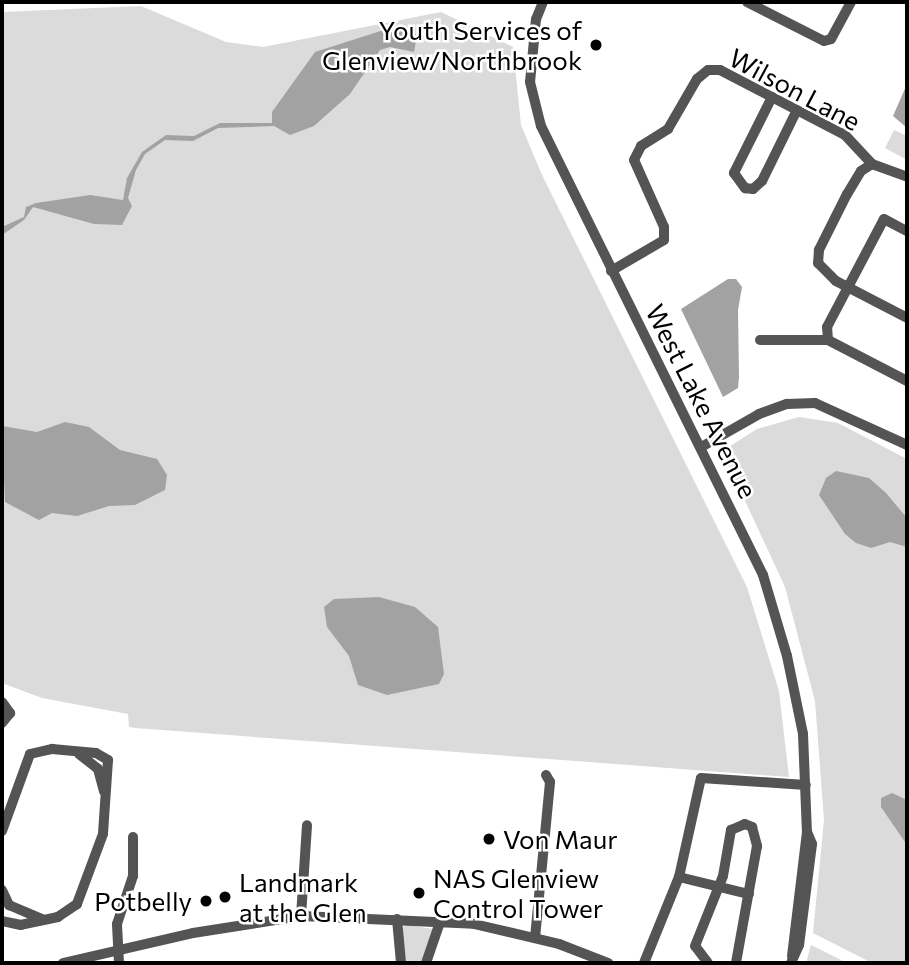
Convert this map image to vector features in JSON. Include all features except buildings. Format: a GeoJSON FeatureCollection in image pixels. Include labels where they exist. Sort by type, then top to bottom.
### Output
{"type":"FeatureCollection","features":[{"type":"Feature","properties":{"kind":"street","name":"West Lake Avenue"},"geometry":{"type":"LineString","coordinates":[[543,2],[534,30],[530,82],[541,126],[611,271],[703,446],[764,575],[800,719],[807,832],[811,844],[807,900],[792,961]]}},
{"type":"Feature","properties":{"kind":"street"},"geometry":{"type":"LineString","coordinates":[[747,2],[824,41],[831,39],[851,2]]}},
{"type":"Feature","properties":{"kind":"street","name":"Wilson Lane"},"geometry":{"type":"LineString","coordinates":[[611,271],[664,240],[664,227],[634,160],[641,146],[668,129],[697,79],[708,70],[720,70],[845,135],[872,164]]}},
{"type":"Feature","properties":{"kind":"street"},"geometry":{"type":"LineString","coordinates":[[772,97],[734,173],[745,188],[753,188],[762,181],[797,110]]}},
{"type":"Feature","properties":{"kind":"street"},"geometry":{"type":"LineString","coordinates":[[907,177],[872,164],[857,177],[818,254],[823,272],[907,318]]}},
{"type":"Feature","properties":{"kind":"street"},"geometry":{"type":"LineString","coordinates":[[828,340],[827,327],[884,219],[907,231]]}},
{"type":"Feature","properties":{"kind":"street"},"geometry":{"type":"LineString","coordinates":[[760,340],[828,340],[907,380]]}},
{"type":"Feature","properties":{"kind":"street"},"geometry":{"type":"LineString","coordinates":[[703,446],[759,414],[787,404],[815,402],[907,444]]}},
{"type":"Feature","properties":{"kind":"street"},"geometry":{"type":"LineString","coordinates":[[2,702],[10,713],[2,723]]}},
{"type":"Feature","properties":{"kind":"street"},"geometry":{"type":"LineString","coordinates":[[2,921],[21,925],[66,914],[86,886],[98,856],[106,800],[98,769],[75,751],[39,749],[30,754],[3,825]]}},
{"type":"Feature","properties":{"kind":"street"},"geometry":{"type":"LineString","coordinates":[[535,938],[550,782],[546,775]]}},
{"type":"Feature","properties":{"kind":"street"},"geometry":{"type":"LineString","coordinates":[[643,963],[679,877],[701,778],[806,785]]}},
{"type":"Feature","properties":{"kind":"street"},"geometry":{"type":"LineString","coordinates":[[708,963],[695,946],[719,887],[731,830],[746,824],[752,827],[757,846],[736,963]]}},
{"type":"Feature","properties":{"kind":"street"},"geometry":{"type":"LineString","coordinates":[[301,916],[307,825]]}},
{"type":"Feature","properties":{"kind":"street"},"geometry":{"type":"LineString","coordinates":[[119,958],[118,914],[133,876],[133,837]]}},
{"type":"Feature","properties":{"kind":"street"},"geometry":{"type":"LineString","coordinates":[[679,877],[749,894]]}},
{"type":"Feature","properties":{"kind":"street"},"geometry":{"type":"LineString","coordinates":[[2,890],[9,905],[21,913],[45,920]]}},
{"type":"Feature","properties":{"kind":"street"},"geometry":{"type":"LineString","coordinates":[[63,963],[119,958],[193,933],[301,916],[474,924],[535,938],[608,963]]}},
{"type":"Feature","properties":{"kind":"street"},"geometry":{"type":"LineString","coordinates":[[397,919],[401,963]]}},
{"type":"Feature","properties":{"kind":"street"},"geometry":{"type":"LineString","coordinates":[[426,963],[440,922]]}},
{"type":"Feature","properties":{"kind":"shaded area"},"geometry":{"type":"Polygon","coordinates":[[[141,6],[226,42],[263,47],[441,12],[513,47],[521,125],[542,175],[747,587],[779,691],[789,777],[135,728],[129,727],[128,714],[42,698],[2,683],[2,12],[141,6]]]}},
{"type":"Feature","properties":{"kind":"shaded area"},"geometry":{"type":"Polygon","coordinates":[[[393,27],[417,35],[414,52],[390,47],[380,50],[350,94],[314,126],[290,135],[274,126],[218,128],[193,141],[165,140],[145,154],[136,170],[128,198],[132,206],[122,225],[94,224],[33,207],[24,220],[2,235],[2,227],[24,217],[26,207],[36,203],[90,195],[123,200],[127,178],[142,152],[166,135],[194,136],[220,123],[272,123],[272,112],[315,52],[393,27]]]}},
{"type":"Feature","properties":{"kind":"shaded area"},"geometry":{"type":"Polygon","coordinates":[[[907,84],[907,128],[893,116],[907,84]]]}},
{"type":"Feature","properties":{"kind":"shaded area"},"geometry":{"type":"Polygon","coordinates":[[[894,130],[907,136],[907,160],[885,148],[894,130]]]}},
{"type":"Feature","properties":{"kind":"shaded area"},"geometry":{"type":"Polygon","coordinates":[[[728,279],[736,279],[742,287],[738,310],[739,377],[738,388],[723,397],[681,309],[728,279]]]}},
{"type":"Feature","properties":{"kind":"shaded area"},"geometry":{"type":"Polygon","coordinates":[[[799,417],[838,423],[907,459],[907,963],[872,963],[813,933],[824,820],[815,701],[785,587],[722,451],[757,429],[799,417]]]}},
{"type":"Feature","properties":{"kind":"shaded area"},"geometry":{"type":"Polygon","coordinates":[[[65,422],[89,427],[120,450],[157,459],[167,475],[165,490],[135,505],[109,506],[77,516],[52,513],[39,520],[5,502],[2,426],[37,432],[65,422]]]}},
{"type":"Feature","properties":{"kind":"shaded area"},"geometry":{"type":"Polygon","coordinates":[[[836,471],[869,478],[886,493],[907,518],[907,547],[890,542],[871,548],[856,543],[845,534],[819,495],[826,478],[836,471]]]}},
{"type":"Feature","properties":{"kind":"shaded area"},"geometry":{"type":"Polygon","coordinates":[[[379,597],[415,607],[438,627],[444,674],[439,684],[387,695],[358,685],[349,656],[327,627],[324,607],[334,599],[379,597]]]}},
{"type":"Feature","properties":{"kind":"shaded area"},"geometry":{"type":"Polygon","coordinates":[[[892,793],[907,800],[907,845],[881,807],[881,798],[892,793]]]}},
{"type":"Feature","properties":{"kind":"shaded area"},"geometry":{"type":"Polygon","coordinates":[[[405,925],[434,929],[425,963],[405,963],[401,930],[405,925]]]}},
{"type":"Feature","properties":{"kind":"shaded area"},"geometry":{"type":"Polygon","coordinates":[[[811,945],[847,963],[806,963],[811,945]]]}},
{"type":"Feature","properties":{"kind":"place","name":"Youth Services of Glenview/Northbrook"},"geometry":{"type":"Point","coordinates":[596,45]}},
{"type":"Feature","properties":{"kind":"place","name":"Von Maur"},"geometry":{"type":"Point","coordinates":[489,839]}},
{"type":"Feature","properties":{"kind":"place","name":"NAS Glenview Control Tower"},"geometry":{"type":"Point","coordinates":[419,893]}},
{"type":"Feature","properties":{"kind":"place","name":"Landmark at the Glen"},"geometry":{"type":"Point","coordinates":[225,897]}},
{"type":"Feature","properties":{"kind":"place","name":"Potbelly"},"geometry":{"type":"Point","coordinates":[206,901]}}]}
